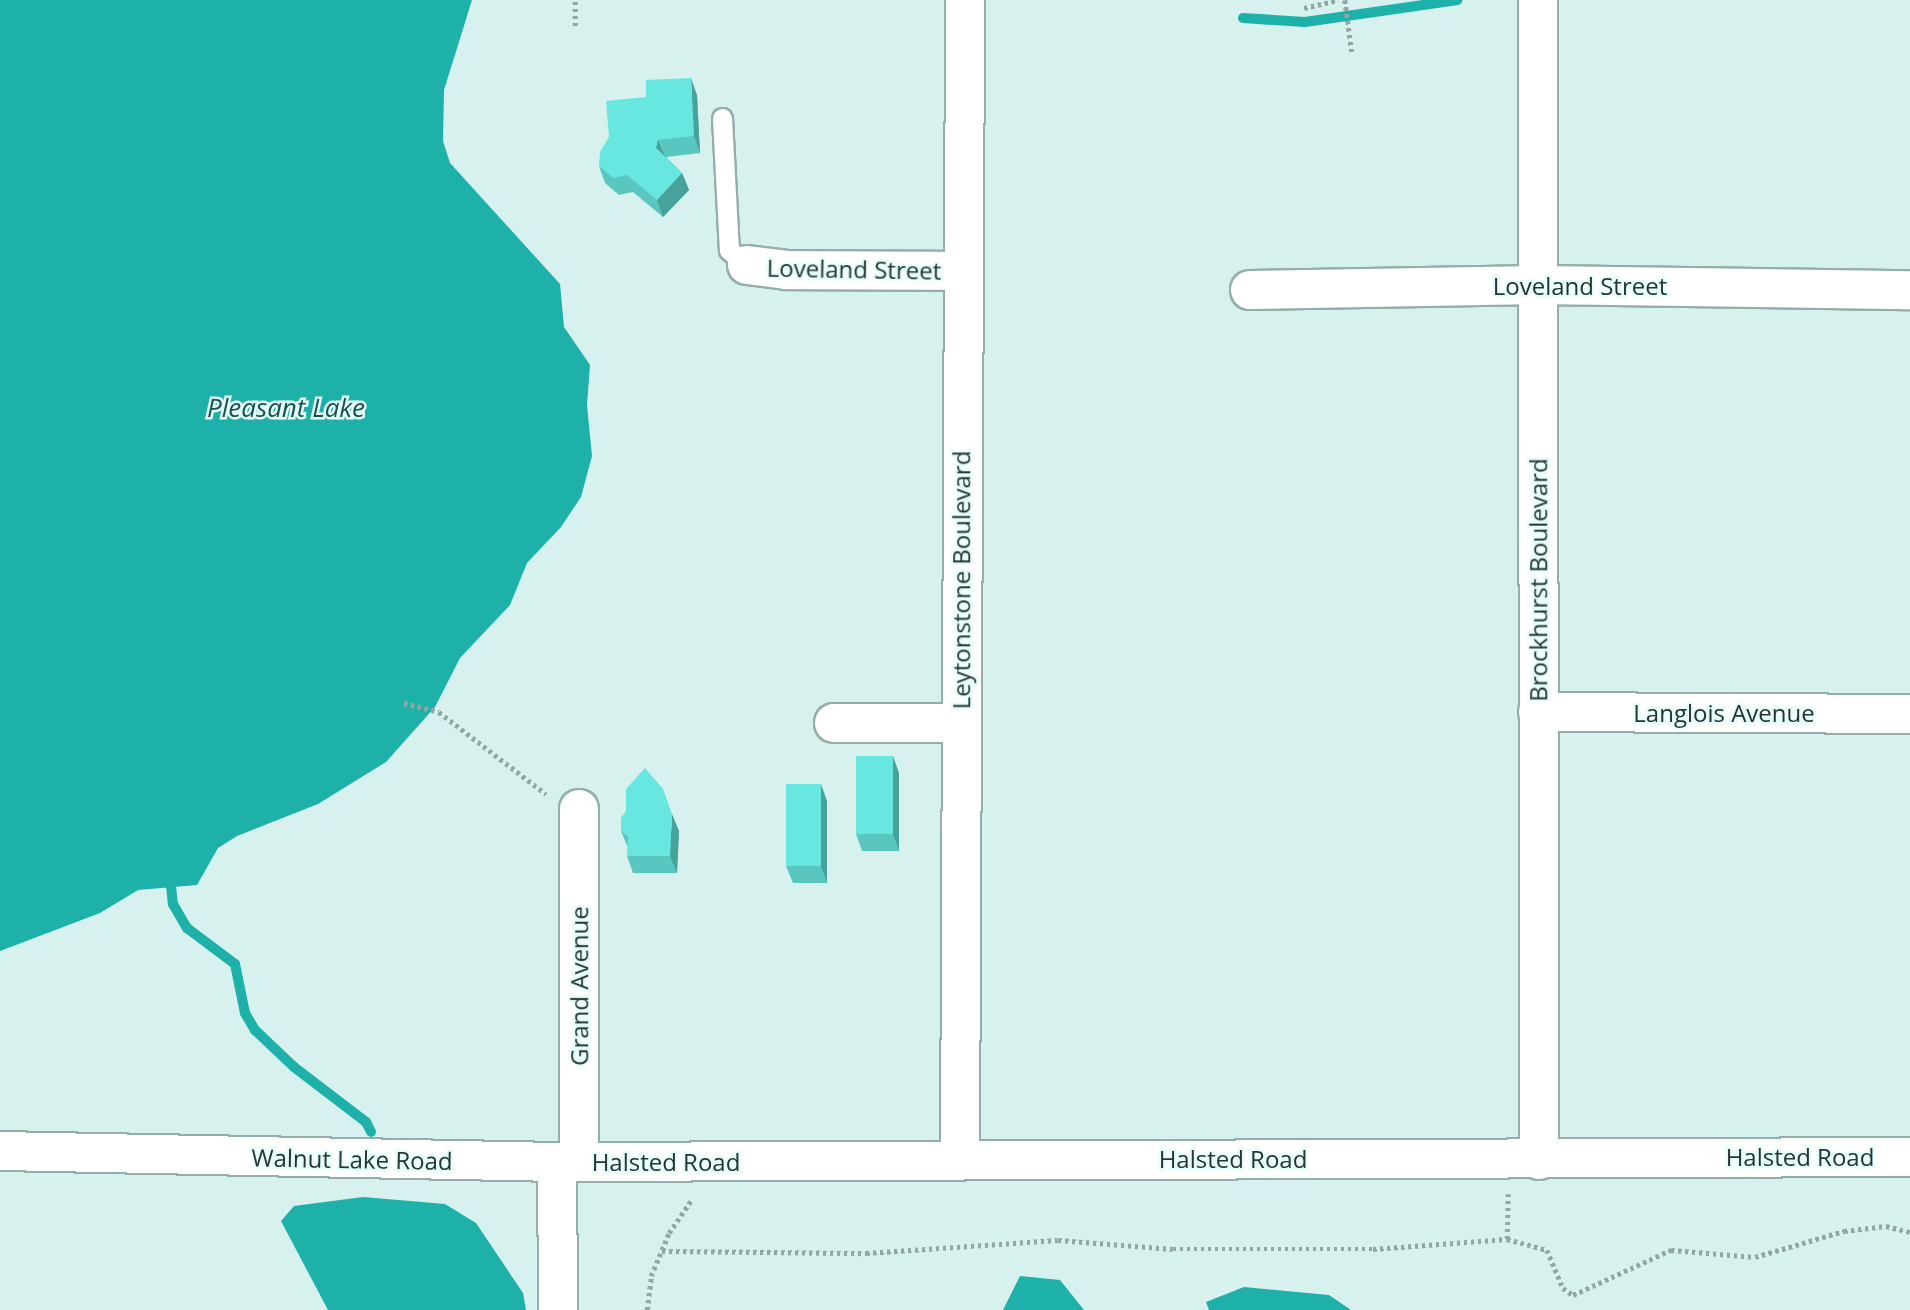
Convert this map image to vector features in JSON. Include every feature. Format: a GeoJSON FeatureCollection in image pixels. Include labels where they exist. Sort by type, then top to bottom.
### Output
{"type":"FeatureCollection","features":[{"type":"Feature","properties":{"kind":"street","name":"Leytonstone Boulevard"},"geometry":{"type":"LineString","coordinates":[[960,1159],[961,271],[965,0]]}},
{"type":"Feature","properties":{"kind":"street","name":"Brockhurst Boulevard"},"geometry":{"type":"LineString","coordinates":[[1524,1159],[1538,712],[1538,0]]}},
{"type":"Feature","properties":{"kind":"street","name":"Loveland Street"},"geometry":{"type":"LineString","coordinates":[[747,265],[785,270],[961,271]]}},
{"type":"Feature","properties":{"kind":"street","name":"Loveland Street"},"geometry":{"type":"LineString","coordinates":[[1250,290],[1539,285],[1910,290]]}},
{"type":"Feature","properties":{"kind":"street","name":"Langlois Avenue"},"geometry":{"type":"LineString","coordinates":[[1538,712],[1910,714]]}},
{"type":"Feature","properties":{"kind":"street"},"geometry":{"type":"LineString","coordinates":[[834,723],[961,723]]}},
{"type":"Feature","properties":{"kind":"street","name":"Grand Avenue"},"geometry":{"type":"LineString","coordinates":[[564,803],[568,1162]]}},
{"type":"Feature","properties":{"kind":"street","name":"Walnut Lake Road"},"geometry":{"type":"LineString","coordinates":[[0,1151],[568,1162]]}},
{"type":"Feature","properties":{"kind":"street","name":"Halsted Road"},"geometry":{"type":"LineString","coordinates":[[568,1162],[1910,1157]]}},
{"type":"Feature","properties":{"kind":"street"},"geometry":{"type":"LineString","coordinates":[[558,1310],[568,1162]]}},
{"type":"Feature","properties":{"kind":"lane"},"geometry":{"type":"LineString","coordinates":[[722,118],[729,250],[747,265]]}},
{"type":"Feature","properties":{"kind":"path"},"geometry":{"type":"LineString","coordinates":[[575,0],[575,26]]}},
{"type":"Feature","properties":{"kind":"path"},"geometry":{"type":"LineString","coordinates":[[1304,8],[1338,0]]}},
{"type":"Feature","properties":{"kind":"path"},"geometry":{"type":"LineString","coordinates":[[1345,0],[1345,20],[1352,52]]}},
{"type":"Feature","properties":{"kind":"path"},"geometry":{"type":"LineString","coordinates":[[404,703],[439,712],[564,803]]}},
{"type":"Feature","properties":{"kind":"path"},"geometry":{"type":"LineString","coordinates":[[1507,1239],[1524,1159]]}},
{"type":"Feature","properties":{"kind":"path"},"geometry":{"type":"LineString","coordinates":[[647,1310],[651,1276],[662,1251],[700,1187],[701,1162]]}},
{"type":"Feature","properties":{"kind":"path"},"geometry":{"type":"LineString","coordinates":[[662,1251],[866,1253],[1058,1240],[1173,1249],[1373,1249],[1507,1239],[1547,1250],[1563,1288],[1573,1295],[1671,1250],[1755,1257],[1844,1231],[1886,1226],[1910,1232]]}},
{"type":"Feature","properties":{"kind":"water","name":"Pleasant Lake"},"geometry":{"type":"Polygon","coordinates":[[[0,0],[472,0],[444,90],[443,141],[450,163],[560,284],[564,327],[590,365],[587,405],[592,456],[581,497],[561,527],[527,563],[510,605],[460,658],[435,707],[386,762],[318,804],[237,836],[218,848],[197,885],[138,890],[100,913],[0,951],[0,0]]]}},
{"type":"Feature","properties":{"kind":"water"},"geometry":{"type":"Polygon","coordinates":[[[363,1197],[445,1204],[476,1223],[523,1293],[526,1310],[328,1310],[281,1221],[294,1206],[363,1197]]]}},
{"type":"Feature","properties":{"kind":"water"},"geometry":{"type":"Polygon","coordinates":[[[1020,1276],[1060,1280],[1084,1310],[1003,1310],[1020,1276]]]}},
{"type":"Feature","properties":{"kind":"water"},"geometry":{"type":"Polygon","coordinates":[[[1244,1287],[1329,1295],[1351,1310],[1209,1310],[1206,1302],[1244,1287]]]}},
{"type":"Feature","properties":{"kind":"building"},"geometry":{"type":"Polygon","coordinates":[[[691,78],[694,136],[658,140],[656,148],[682,173],[657,200],[627,175],[613,178],[599,166],[600,152],[609,137],[606,101],[646,97],[646,80],[691,78]]]}},
{"type":"Feature","properties":{"kind":"building"},"geometry":{"type":"Polygon","coordinates":[[[856,756],[893,756],[893,834],[856,834],[856,756]]]}},
{"type":"Feature","properties":{"kind":"building"},"geometry":{"type":"Polygon","coordinates":[[[645,768],[663,789],[672,814],[670,856],[627,856],[628,837],[621,831],[621,818],[626,811],[626,789],[645,768]]]}},
{"type":"Feature","properties":{"kind":"building"},"geometry":{"type":"Polygon","coordinates":[[[786,784],[821,784],[821,866],[786,866],[786,784]]]}},
{"type":"Feature","properties":{"kind":"waterway"},"geometry":{"type":"LineString","coordinates":[[1243,18],[1305,22],[1457,0]]}},
{"type":"Feature","properties":{"kind":"waterway"},"geometry":{"type":"LineString","coordinates":[[171,886],[173,904],[187,928],[235,964],[245,1013],[255,1030],[294,1067],[366,1122],[371,1132]]}}]}
